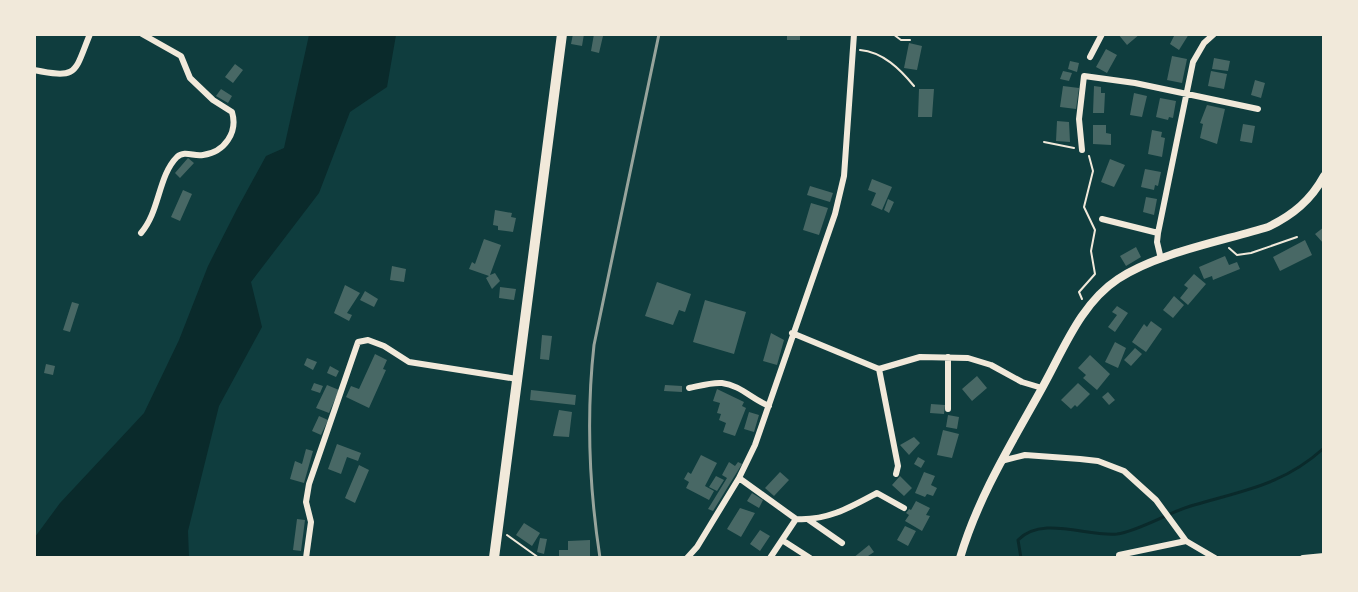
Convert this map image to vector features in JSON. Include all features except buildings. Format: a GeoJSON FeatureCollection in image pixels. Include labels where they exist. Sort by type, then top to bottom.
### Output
{"type":"FeatureCollection","features":[{"type":"Feature","properties":{"kind":"highway"},"geometry":{"type":"LineString","coordinates":[[494,558],[562,34]]}},
{"type":"Feature","properties":{"kind":"street"},"geometry":{"type":"LineString","coordinates":[[34,70],[62,76],[69,74],[76,68],[90,34]]}},
{"type":"Feature","properties":{"kind":"street"},"geometry":{"type":"LineString","coordinates":[[141,233],[156,210],[165,175],[177,157],[185,153],[200,156],[211,154],[230,140],[236,124],[232,112],[213,100],[190,78],[180,56],[142,34]]}},
{"type":"Feature","properties":{"kind":"street"},"geometry":{"type":"LineString","coordinates":[[687,558],[697,547],[739,478],[755,445],[840,196],[849,131],[854,34]]}},
{"type":"Feature","properties":{"kind":"street"},"geometry":{"type":"LineString","coordinates":[[1090,57],[1102,34]]}},
{"type":"Feature","properties":{"kind":"street"},"geometry":{"type":"LineString","coordinates":[[1161,259],[1157,242],[1158,232],[1193,62],[1204,43],[1214,34]]}},
{"type":"Feature","properties":{"kind":"street"},"geometry":{"type":"LineString","coordinates":[[1082,150],[1079,119],[1084,76],[1135,83],[1258,109]]}},
{"type":"Feature","properties":{"kind":"street"},"geometry":{"type":"LineString","coordinates":[[960,558],[978,509],[1001,461],[1080,319],[1097,295],[1127,273],[1161,259],[1268,227],[1293,213],[1311,196],[1323,176]]}},
{"type":"Feature","properties":{"kind":"street"},"geometry":{"type":"LineString","coordinates":[[1102,219],[1158,232]]}},
{"type":"Feature","properties":{"kind":"street"},"geometry":{"type":"LineString","coordinates":[[792,333],[879,369],[912,358],[948,357],[978,360],[1022,382],[1042,388]]}},
{"type":"Feature","properties":{"kind":"street"},"geometry":{"type":"LineString","coordinates":[[306,558],[310,522],[306,502],[309,484],[358,342],[368,340],[384,346],[409,362],[518,379]]}},
{"type":"Feature","properties":{"kind":"street"},"geometry":{"type":"LineString","coordinates":[[948,357],[948,409]]}},
{"type":"Feature","properties":{"kind":"street"},"geometry":{"type":"LineString","coordinates":[[879,369],[898,466],[896,474]]}},
{"type":"Feature","properties":{"kind":"street"},"geometry":{"type":"LineString","coordinates":[[689,388],[721,382],[734,386],[756,401],[769,406]]}},
{"type":"Feature","properties":{"kind":"street"},"geometry":{"type":"LineString","coordinates":[[1001,461],[1025,455],[1080,459],[1098,461],[1124,471],[1156,500],[1186,541],[1215,558]]}},
{"type":"Feature","properties":{"kind":"street"},"geometry":{"type":"LineString","coordinates":[[739,478],[796,519],[809,520],[836,514],[877,493],[904,508]]}},
{"type":"Feature","properties":{"kind":"street"},"geometry":{"type":"LineString","coordinates":[[770,558],[796,519]]}},
{"type":"Feature","properties":{"kind":"street"},"geometry":{"type":"LineString","coordinates":[[809,520],[842,543]]}},
{"type":"Feature","properties":{"kind":"street"},"geometry":{"type":"LineString","coordinates":[[782,540],[810,558]]}},
{"type":"Feature","properties":{"kind":"street"},"geometry":{"type":"LineString","coordinates":[[1119,558],[1119,555],[1135,550],[1186,541]]}},
{"type":"Feature","properties":{"kind":"street"},"geometry":{"type":"LineString","coordinates":[[1303,558],[1323,556]]}},
{"type":"Feature","properties":{"kind":"path"},"geometry":{"type":"LineString","coordinates":[[893,34],[901,40],[910,40]]}},
{"type":"Feature","properties":{"kind":"path"},"geometry":{"type":"LineString","coordinates":[[854,50],[878,54],[901,70],[914,86]]}},
{"type":"Feature","properties":{"kind":"path"},"geometry":{"type":"LineString","coordinates":[[1044,142],[1082,150],[1087,153],[1093,171],[1084,207],[1095,230],[1091,251],[1095,274],[1079,292],[1082,299]]}},
{"type":"Feature","properties":{"kind":"path"},"geometry":{"type":"LineString","coordinates":[[1225,240],[1230,250],[1237,255],[1251,253],[1297,237]]}},
{"type":"Feature","properties":{"kind":"path"},"geometry":{"type":"LineString","coordinates":[[507,534],[539,558]]}},
{"type":"Feature","properties":{"kind":"water"},"geometry":{"type":"Polygon","coordinates":[[[309,35],[396,35],[387,87],[350,112],[319,193],[251,282],[262,327],[219,406],[188,531],[189,557],[35,557],[35,537],[60,503],[144,413],[179,340],[208,266],[237,209],[266,156],[284,148],[309,35]]]}},
{"type":"Feature","properties":{"kind":"waterway"},"geometry":{"type":"LineString","coordinates":[[1021,558],[1018,540],[1039,529],[1052,528],[1105,534],[1126,532],[1185,508],[1263,485],[1294,470],[1324,448]]}},
{"type":"Feature","properties":{"kind":"railway"},"geometry":{"type":"LineString","coordinates":[[600,558],[593,504],[589,425],[594,345],[659,34]]}}]}
